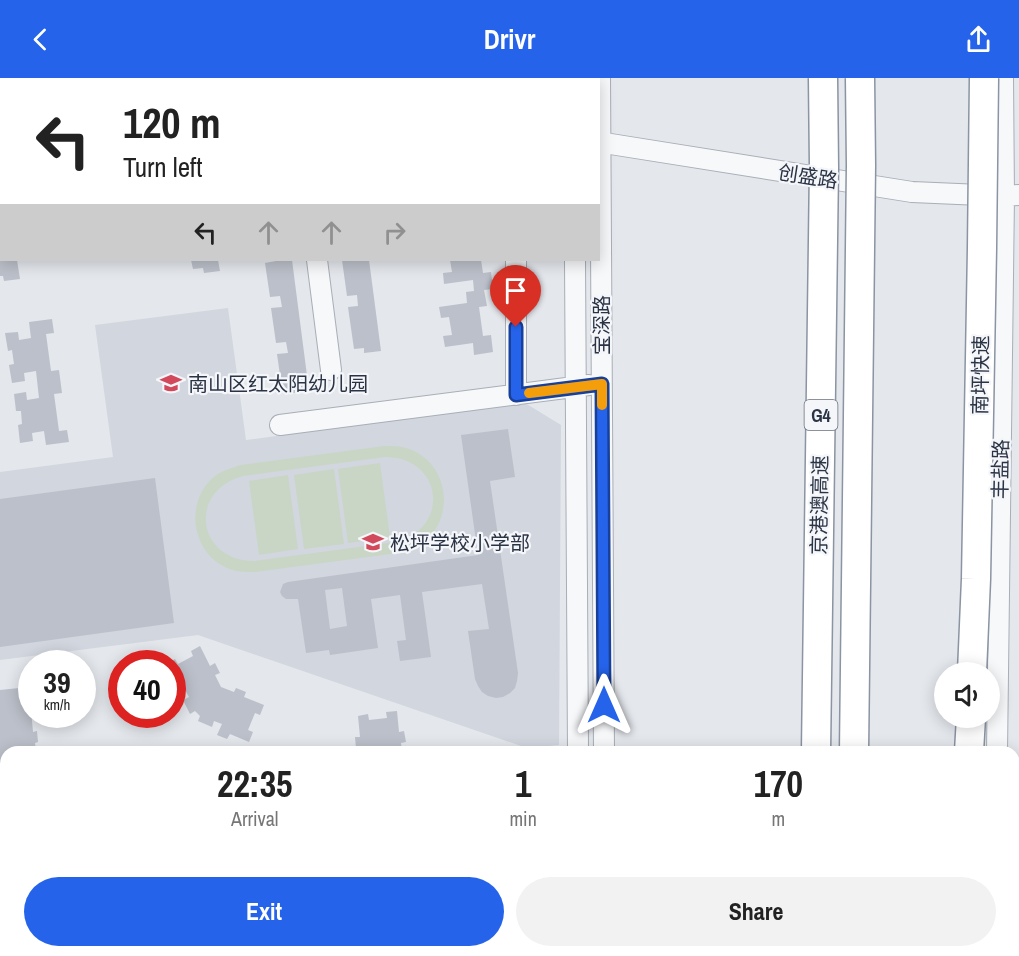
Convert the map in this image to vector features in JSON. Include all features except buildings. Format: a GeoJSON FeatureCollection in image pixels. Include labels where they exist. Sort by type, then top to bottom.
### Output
{"type":"FeatureCollection","features":[{"type":"Feature","properties":{"kind":"highway","name":"京港澳高速"},"geometry":{"type":"LineString","coordinates":[[816,746],[824,167],[823,78]]}},
{"type":"Feature","properties":{"kind":"highway","name":"京港澳高速"},"geometry":{"type":"LineString","coordinates":[[854,746],[860,78]]}},
{"type":"Feature","properties":{"kind":"highway","name":"南坪快速"},"geometry":{"type":"LineString","coordinates":[[972,662],[976,579],[984,78]]}},
{"type":"Feature","properties":{"kind":"highway"},"geometry":{"type":"LineString","coordinates":[[969,746],[970,728]]}},
{"type":"Feature","properties":{"kind":"street","name":"丰盐路"},"geometry":{"type":"LineString","coordinates":[[997,746],[1011,196],[1003,78]]}},
{"type":"Feature","properties":{"kind":"street","name":"创盛路"},"geometry":{"type":"LineString","coordinates":[[600,142],[912,192],[1011,196]]}},
{"type":"Feature","properties":{"kind":"street","name":"宝深路"},"geometry":{"type":"LineString","coordinates":[[600,223],[604,746]]}},
{"type":"Feature","properties":{"kind":"street"},"geometry":{"type":"LineString","coordinates":[[317,261],[331,370]]}},
{"type":"Feature","properties":{"kind":"street"},"geometry":{"type":"LineString","coordinates":[[516,261],[516,395]]}},
{"type":"Feature","properties":{"kind":"street","name":"宝深路"},"geometry":{"type":"LineString","coordinates":[[575,261],[578,746]]}},
{"type":"Feature","properties":{"kind":"street"},"geometry":{"type":"LineString","coordinates":[[280,425],[602,384]]}},
{"type":"Feature","properties":{"kind":"shaded area","name":"松坪学校小学部"},"geometry":{"type":"Polygon","coordinates":[[[228,308],[246,440],[525,403],[561,425],[559,745],[521,746],[198,635],[79,650],[18,650],[18,658],[0,660],[0,472],[113,457],[95,325],[228,308]]]}},
{"type":"Feature","properties":{"kind":"green space"},"geometry":{"type":"Polygon","coordinates":[[[384,446],[402,447],[412,450],[434,468],[444,493],[444,506],[434,532],[421,544],[405,551],[255,572],[237,571],[215,560],[206,550],[199,538],[196,512],[205,486],[215,476],[241,465],[384,446]],[[385,457],[243,476],[225,484],[213,496],[207,509],[206,524],[211,538],[220,550],[235,558],[254,561],[396,542],[414,534],[426,523],[432,509],[433,494],[428,480],[419,468],[404,460],[385,457]]]}},
{"type":"Feature","properties":{"kind":"green space"},"geometry":{"type":"Polygon","coordinates":[[[380,463],[390,537],[348,543],[338,469],[380,463]]]}},
{"type":"Feature","properties":{"kind":"green space"},"geometry":{"type":"Polygon","coordinates":[[[334,469],[344,544],[304,549],[294,475],[334,469]]]}},
{"type":"Feature","properties":{"kind":"green space"},"geometry":{"type":"Polygon","coordinates":[[[288,475],[298,549],[259,555],[249,481],[288,475]]]}},
{"type":"Feature","properties":{"kind":"slow traffic"},"geometry":{"type":"LineString","coordinates":[[529,393],[602,384],[602,405]]}},
{"type":"Feature","properties":{"kind":"place","name":"南山区红太阳幼儿园"},"geometry":{"type":"Point","coordinates":[171,383]}},
{"type":"Feature","properties":{"kind":"place","name":"松坪学校小学部"},"geometry":{"type":"Point","coordinates":[373,542]}},
{"type":"Feature","properties":{"kind":"route"},"geometry":{"type":"LineString","coordinates":[[516,327],[516,395],[602,384],[604,705]]}}]}
